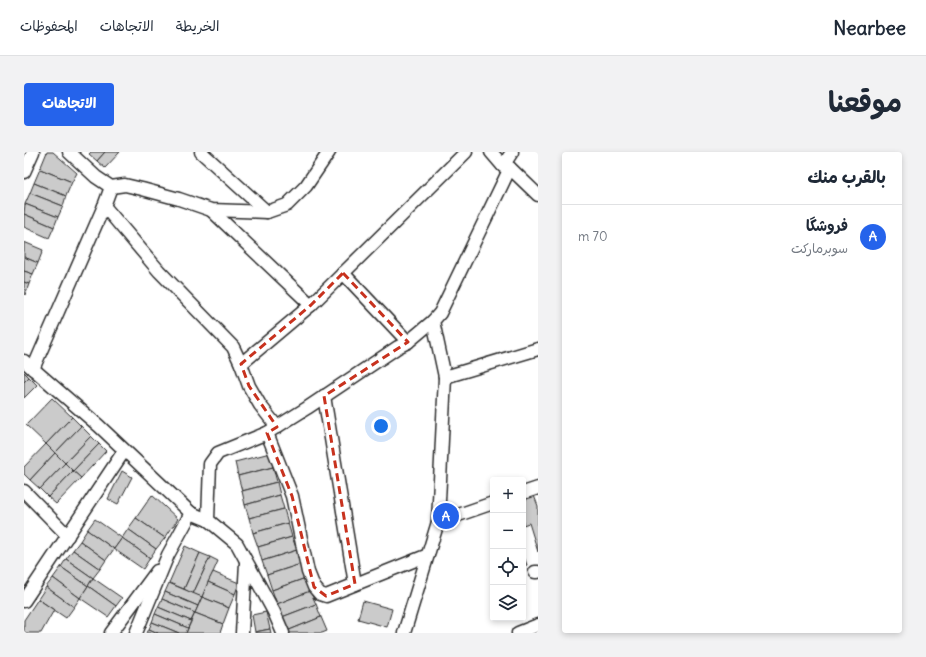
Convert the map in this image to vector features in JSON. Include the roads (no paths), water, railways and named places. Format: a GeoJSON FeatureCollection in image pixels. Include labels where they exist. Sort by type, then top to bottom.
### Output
{"type":"FeatureCollection","features":[{"type":"Feature","properties":{"kind":"street"},"geometry":{"type":"LineString","coordinates":[[24,172],[33,152]]}},
{"type":"Feature","properties":{"kind":"street"},"geometry":{"type":"LineString","coordinates":[[70,152],[96,177],[111,187],[125,185],[179,199],[212,210],[267,212],[287,205],[306,186],[329,152]]}},
{"type":"Feature","properties":{"kind":"street"},"geometry":{"type":"LineString","coordinates":[[201,152],[267,212]]}},
{"type":"Feature","properties":{"kind":"street"},"geometry":{"type":"LineString","coordinates":[[241,364],[311,305],[466,152]]}},
{"type":"Feature","properties":{"kind":"street"},"geometry":{"type":"LineString","coordinates":[[491,152],[538,195]]}},
{"type":"Feature","properties":{"kind":"street"},"geometry":{"type":"LineString","coordinates":[[208,520],[210,464],[218,453],[272,430],[398,346],[408,342],[433,321],[440,313],[507,167],[512,152]]}},
{"type":"Feature","properties":{"kind":"street"},"geometry":{"type":"LineString","coordinates":[[111,187],[104,206],[28,365],[99,426],[191,512],[208,520],[237,544],[270,605],[283,633]]}},
{"type":"Feature","properties":{"kind":"street"},"geometry":{"type":"LineString","coordinates":[[104,206],[159,271],[233,347],[249,386],[272,430],[292,496],[308,572],[314,587],[320,594],[326,596],[428,555]]}},
{"type":"Feature","properties":{"kind":"street"},"geometry":{"type":"LineString","coordinates":[[212,210],[311,305]]}},
{"type":"Feature","properties":{"kind":"street"},"geometry":{"type":"LineString","coordinates":[[344,273],[408,342]]}},
{"type":"Feature","properties":{"kind":"street"},"geometry":{"type":"LineString","coordinates":[[404,633],[438,522],[445,377],[433,321]]}},
{"type":"Feature","properties":{"kind":"street"},"geometry":{"type":"LineString","coordinates":[[445,377],[538,349]]}},
{"type":"Feature","properties":{"kind":"street"},"geometry":{"type":"LineString","coordinates":[[324,396],[355,584]]}},
{"type":"Feature","properties":{"kind":"street"},"geometry":{"type":"LineString","coordinates":[[25,598],[124,451]]}},
{"type":"Feature","properties":{"kind":"street"},"geometry":{"type":"LineString","coordinates":[[526,492],[538,488]]}},
{"type":"Feature","properties":{"kind":"street"},"geometry":{"type":"LineString","coordinates":[[24,492],[68,536]]}},
{"type":"Feature","properties":{"kind":"street"},"geometry":{"type":"LineString","coordinates":[[438,522],[490,504]]}},
{"type":"Feature","properties":{"kind":"street"},"geometry":{"type":"LineString","coordinates":[[136,633],[168,555],[191,512]]}},
{"type":"Feature","properties":{"kind":"street"},"geometry":{"type":"LineString","coordinates":[[111,633],[168,555]]}},
{"type":"Feature","properties":{"kind":"street"},"geometry":{"type":"LineString","coordinates":[[242,633],[246,563]]}},
{"type":"Feature","properties":{"kind":"street"},"geometry":{"type":"LineString","coordinates":[[518,633],[538,625]]}},
{"type":"Feature","properties":{"kind":"place","name":"فروشگا"},"geometry":{"type":"Point","coordinates":[446,516]}}]}
